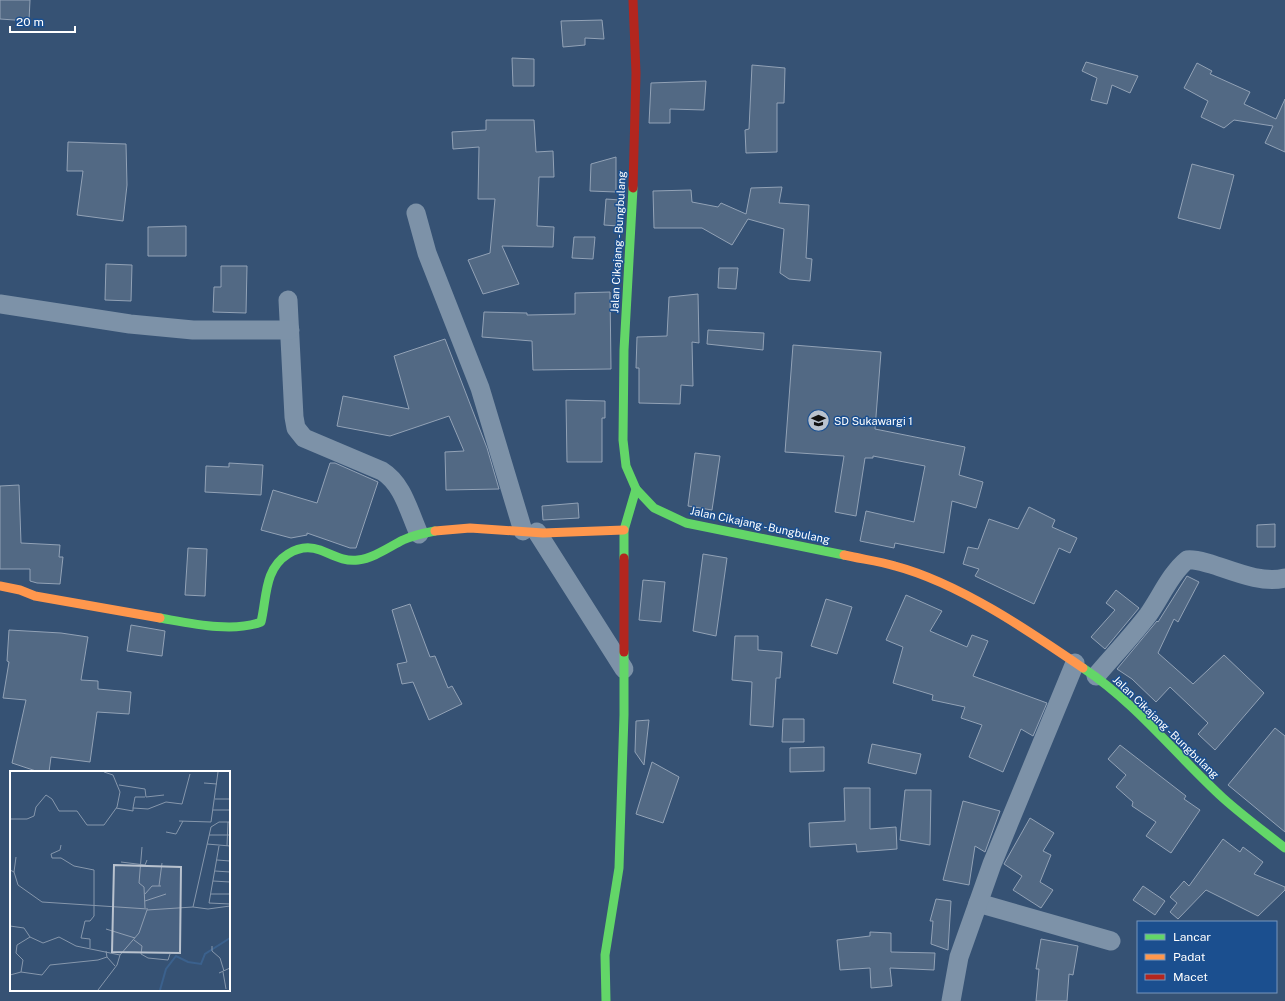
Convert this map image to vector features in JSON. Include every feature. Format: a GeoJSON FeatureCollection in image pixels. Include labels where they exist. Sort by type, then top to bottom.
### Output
{"type":"FeatureCollection","features":[{"type":"Feature","properties":{"kind":"main road","name":"Jalan Cikajang - Bungbulang"},"geometry":{"type":"LineString","coordinates":[[633,0],[636,73],[632,206],[624,350],[623,440],[626,466],[636,489],[654,508],[686,523],[896,566],[947,586],[1001,615],[1050,645],[1096,676],[1140,716],[1224,799],[1285,848]]}},
{"type":"Feature","properties":{"kind":"main road"},"geometry":{"type":"LineString","coordinates":[[606,1001],[605,955],[619,868],[624,669],[624,530],[636,489]]}},
{"type":"Feature","properties":{"kind":"main road"},"geometry":{"type":"LineString","coordinates":[[0,586],[20,590],[35,596],[174,620],[248,627],[261,622],[265,609],[267,589],[274,567],[281,558],[292,551],[306,547],[324,550],[345,561],[358,560],[380,553],[419,534],[448,529],[530,531],[624,530]]}},
{"type":"Feature","properties":{"kind":"street"},"geometry":{"type":"LineString","coordinates":[[416,213],[427,252],[480,388],[530,531],[624,669]]}},
{"type":"Feature","properties":{"kind":"street"},"geometry":{"type":"LineString","coordinates":[[288,300],[294,417],[299,434],[382,470],[392,477],[398,485],[419,534]]}},
{"type":"Feature","properties":{"kind":"street"},"geometry":{"type":"LineString","coordinates":[[0,304],[130,324],[193,330],[290,330]]}},
{"type":"Feature","properties":{"kind":"street"},"geometry":{"type":"LineString","coordinates":[[1096,676],[1147,616],[1166,589],[1176,570],[1187,560],[1198,561],[1262,579],[1278,580],[1285,578]]}},
{"type":"Feature","properties":{"kind":"street"},"geometry":{"type":"LineString","coordinates":[[951,1001],[959,958],[992,864],[1075,663]]}},
{"type":"Feature","properties":{"kind":"street"},"geometry":{"type":"LineString","coordinates":[[978,904],[1112,941]]}},
{"type":"Feature","properties":{"kind":"building"},"geometry":{"type":"Polygon","coordinates":[[[0,0],[30,0],[29,21],[0,19],[0,0]]]}},
{"type":"Feature","properties":{"kind":"building"},"geometry":{"type":"Polygon","coordinates":[[[602,20],[604,39],[585,38],[585,45],[563,47],[561,21],[602,20]]]}},
{"type":"Feature","properties":{"kind":"building"},"geometry":{"type":"Polygon","coordinates":[[[512,58],[534,59],[534,86],[513,86],[512,58]]]}},
{"type":"Feature","properties":{"kind":"building"},"geometry":{"type":"Polygon","coordinates":[[[1086,62],[1138,76],[1130,93],[1112,85],[1107,104],[1091,100],[1097,78],[1082,71],[1086,62]]]}},
{"type":"Feature","properties":{"kind":"building"},"geometry":{"type":"Polygon","coordinates":[[[1197,63],[1212,71],[1210,74],[1250,92],[1244,104],[1276,119],[1285,99],[1285,152],[1265,143],[1273,126],[1234,120],[1224,128],[1201,117],[1208,101],[1184,88],[1197,63]]]}},
{"type":"Feature","properties":{"kind":"building"},"geometry":{"type":"Polygon","coordinates":[[[752,65],[785,68],[784,103],[777,103],[777,152],[746,153],[745,130],[749,129],[752,65]]]}},
{"type":"Feature","properties":{"kind":"building"},"geometry":{"type":"Polygon","coordinates":[[[706,81],[704,110],[670,109],[670,123],[649,123],[651,83],[706,81]]]}},
{"type":"Feature","properties":{"kind":"building"},"geometry":{"type":"Polygon","coordinates":[[[486,120],[534,120],[536,152],[553,151],[554,177],[539,177],[537,226],[554,227],[553,247],[502,246],[519,284],[483,294],[468,260],[490,253],[495,199],[478,199],[479,147],[453,149],[452,132],[486,130],[486,120]]]}},
{"type":"Feature","properties":{"kind":"building"},"geometry":{"type":"Polygon","coordinates":[[[68,142],[126,144],[127,185],[123,221],[77,215],[83,171],[67,171],[68,142]]]}},
{"type":"Feature","properties":{"kind":"building"},"geometry":{"type":"Polygon","coordinates":[[[616,157],[616,192],[590,191],[591,164],[616,157]]]}},
{"type":"Feature","properties":{"kind":"building"},"geometry":{"type":"Polygon","coordinates":[[[1192,164],[1234,175],[1220,229],[1178,218],[1192,164]]]}},
{"type":"Feature","properties":{"kind":"building"},"geometry":{"type":"Polygon","coordinates":[[[782,187],[779,203],[809,205],[806,258],[812,259],[810,281],[789,279],[780,273],[784,229],[748,219],[732,245],[702,228],[654,228],[653,191],[691,190],[692,202],[718,207],[721,203],[746,214],[751,188],[782,187]]]}},
{"type":"Feature","properties":{"kind":"building"},"geometry":{"type":"Polygon","coordinates":[[[606,199],[620,200],[618,226],[604,225],[606,199]]]}},
{"type":"Feature","properties":{"kind":"building"},"geometry":{"type":"Polygon","coordinates":[[[186,226],[186,256],[148,256],[148,227],[186,226]]]}},
{"type":"Feature","properties":{"kind":"building"},"geometry":{"type":"Polygon","coordinates":[[[574,237],[595,237],[593,259],[572,258],[574,237]]]}},
{"type":"Feature","properties":{"kind":"building"},"geometry":{"type":"Polygon","coordinates":[[[106,264],[132,265],[131,301],[105,300],[106,264]]]}},
{"type":"Feature","properties":{"kind":"building"},"geometry":{"type":"Polygon","coordinates":[[[221,266],[247,266],[246,313],[213,312],[214,287],[221,287],[221,266]]]}},
{"type":"Feature","properties":{"kind":"building"},"geometry":{"type":"Polygon","coordinates":[[[719,268],[738,268],[736,289],[718,288],[719,268]]]}},
{"type":"Feature","properties":{"kind":"building"},"geometry":{"type":"Polygon","coordinates":[[[610,292],[611,369],[533,370],[532,341],[482,337],[484,312],[527,313],[527,315],[575,314],[575,293],[610,292]]]}},
{"type":"Feature","properties":{"kind":"building"},"geometry":{"type":"Polygon","coordinates":[[[698,294],[699,343],[692,342],[693,386],[681,385],[680,404],[639,403],[639,368],[636,368],[637,337],[667,336],[669,297],[698,294]]]}},
{"type":"Feature","properties":{"kind":"building"},"geometry":{"type":"Polygon","coordinates":[[[708,330],[764,333],[763,350],[707,344],[708,330]]]}},
{"type":"Feature","properties":{"kind":"building"},"geometry":{"type":"Polygon","coordinates":[[[445,339],[487,448],[499,489],[446,490],[445,452],[464,451],[449,416],[390,436],[337,426],[343,396],[409,409],[394,356],[445,339]]]}},
{"type":"Feature","properties":{"kind":"building"},"geometry":{"type":"Polygon","coordinates":[[[793,345],[881,352],[875,429],[965,447],[959,475],[983,482],[976,508],[952,501],[944,553],[895,543],[894,548],[860,541],[866,511],[914,522],[925,466],[873,456],[873,458],[865,458],[856,516],[835,512],[844,456],[785,452],[793,345]]]}},
{"type":"Feature","properties":{"kind":"building"},"geometry":{"type":"Polygon","coordinates":[[[566,400],[605,401],[605,418],[602,418],[602,462],[567,462],[566,400]]]}},
{"type":"Feature","properties":{"kind":"building"},"geometry":{"type":"Polygon","coordinates":[[[695,453],[720,456],[712,510],[688,506],[695,453]]]}},
{"type":"Feature","properties":{"kind":"building"},"geometry":{"type":"Polygon","coordinates":[[[229,463],[263,465],[261,495],[205,492],[206,466],[229,467],[229,463]]]}},
{"type":"Feature","properties":{"kind":"building"},"geometry":{"type":"Polygon","coordinates":[[[330,463],[335,463],[378,482],[356,548],[350,548],[307,533],[307,535],[291,538],[261,530],[273,490],[317,503],[330,463]]]}},
{"type":"Feature","properties":{"kind":"building"},"geometry":{"type":"Polygon","coordinates":[[[19,485],[21,543],[60,545],[59,557],[63,557],[60,584],[37,583],[30,581],[30,569],[0,569],[0,486],[19,485]]]}},
{"type":"Feature","properties":{"kind":"building"},"geometry":{"type":"Polygon","coordinates":[[[578,503],[579,518],[543,520],[542,506],[578,503]]]}},
{"type":"Feature","properties":{"kind":"building"},"geometry":{"type":"Polygon","coordinates":[[[1029,507],[1055,520],[1052,527],[1077,538],[1070,553],[1059,548],[1034,604],[975,576],[979,569],[963,564],[968,547],[978,549],[989,519],[1018,529],[1029,507]]]}},
{"type":"Feature","properties":{"kind":"building"},"geometry":{"type":"Polygon","coordinates":[[[1275,524],[1275,547],[1257,547],[1257,525],[1275,524]]]}},
{"type":"Feature","properties":{"kind":"building"},"geometry":{"type":"Polygon","coordinates":[[[188,548],[207,549],[205,596],[185,595],[188,548]]]}},
{"type":"Feature","properties":{"kind":"building"},"geometry":{"type":"Polygon","coordinates":[[[703,554],[727,558],[716,636],[693,631],[703,554]]]}},
{"type":"Feature","properties":{"kind":"building"},"geometry":{"type":"Polygon","coordinates":[[[1187,576],[1199,582],[1178,622],[1174,619],[1158,653],[1193,684],[1224,655],[1264,693],[1215,750],[1198,734],[1208,723],[1170,687],[1156,702],[1132,679],[1117,669],[1157,621],[1158,622],[1187,576]]]}},
{"type":"Feature","properties":{"kind":"building"},"geometry":{"type":"Polygon","coordinates":[[[643,580],[665,582],[661,622],[639,620],[643,580]]]}},
{"type":"Feature","properties":{"kind":"building"},"geometry":{"type":"Polygon","coordinates":[[[1116,590],[1139,608],[1105,649],[1091,637],[1115,610],[1106,603],[1116,590]]]}},
{"type":"Feature","properties":{"kind":"building"},"geometry":{"type":"Polygon","coordinates":[[[906,595],[942,611],[930,631],[967,647],[972,635],[988,641],[973,676],[1047,703],[1033,736],[1021,729],[1003,772],[969,757],[982,725],[961,718],[965,707],[932,700],[933,695],[893,683],[903,647],[886,640],[906,595]]]}},
{"type":"Feature","properties":{"kind":"building"},"geometry":{"type":"Polygon","coordinates":[[[826,599],[852,607],[837,654],[811,646],[826,599]]]}},
{"type":"Feature","properties":{"kind":"building"},"geometry":{"type":"Polygon","coordinates":[[[410,604],[430,657],[435,656],[448,688],[452,686],[462,704],[429,720],[413,682],[402,684],[397,664],[407,662],[392,610],[410,604]]]}},
{"type":"Feature","properties":{"kind":"building"},"geometry":{"type":"Polygon","coordinates":[[[131,625],[165,631],[162,656],[127,651],[131,625]]]}},
{"type":"Feature","properties":{"kind":"building"},"geometry":{"type":"Polygon","coordinates":[[[9,630],[61,633],[88,637],[81,680],[98,681],[98,689],[131,692],[129,714],[97,712],[90,762],[51,757],[49,771],[36,771],[12,763],[26,700],[3,698],[9,662],[7,661],[9,630]]]}},
{"type":"Feature","properties":{"kind":"building"},"geometry":{"type":"Polygon","coordinates":[[[735,636],[758,636],[758,650],[782,652],[780,678],[776,678],[773,727],[750,725],[752,682],[732,680],[735,636]]]}},
{"type":"Feature","properties":{"kind":"building"},"geometry":{"type":"Polygon","coordinates":[[[783,719],[804,719],[804,742],[782,742],[783,719]]]}},
{"type":"Feature","properties":{"kind":"building"},"geometry":{"type":"Polygon","coordinates":[[[649,720],[644,765],[635,752],[636,721],[649,720]]]}},
{"type":"Feature","properties":{"kind":"building"},"geometry":{"type":"Polygon","coordinates":[[[1275,728],[1285,736],[1285,832],[1228,785],[1275,728]]]}},
{"type":"Feature","properties":{"kind":"building"},"geometry":{"type":"Polygon","coordinates":[[[872,744],[921,754],[916,774],[868,763],[872,744]]]}},
{"type":"Feature","properties":{"kind":"building"},"geometry":{"type":"Polygon","coordinates":[[[1120,745],[1186,796],[1184,799],[1200,810],[1171,853],[1146,836],[1156,822],[1132,806],[1133,802],[1116,787],[1126,775],[1108,759],[1120,745]]]}},
{"type":"Feature","properties":{"kind":"building"},"geometry":{"type":"Polygon","coordinates":[[[824,747],[824,771],[790,772],[790,748],[824,747]]]}},
{"type":"Feature","properties":{"kind":"building"},"geometry":{"type":"Polygon","coordinates":[[[652,762],[679,777],[663,823],[636,814],[652,762]]]}},
{"type":"Feature","properties":{"kind":"building"},"geometry":{"type":"Polygon","coordinates":[[[844,788],[870,788],[870,829],[896,827],[897,849],[857,852],[856,844],[810,847],[809,823],[845,821],[844,788]]]}},
{"type":"Feature","properties":{"kind":"building"},"geometry":{"type":"Polygon","coordinates":[[[905,790],[931,790],[930,845],[900,840],[905,790]]]}},
{"type":"Feature","properties":{"kind":"building"},"geometry":{"type":"Polygon","coordinates":[[[963,801],[1000,811],[985,852],[975,846],[969,885],[943,880],[963,801]]]}},
{"type":"Feature","properties":{"kind":"building"},"geometry":{"type":"Polygon","coordinates":[[[1030,818],[1054,833],[1043,851],[1051,855],[1040,882],[1053,890],[1041,908],[1013,890],[1022,876],[1004,864],[1030,818]]]}},
{"type":"Feature","properties":{"kind":"building"},"geometry":{"type":"Polygon","coordinates":[[[1223,839],[1240,852],[1243,847],[1263,862],[1254,874],[1285,887],[1285,890],[1258,916],[1206,890],[1178,919],[1170,912],[1177,903],[1170,897],[1184,881],[1189,886],[1223,839]]]}},
{"type":"Feature","properties":{"kind":"building"},"geometry":{"type":"Polygon","coordinates":[[[1143,886],[1165,901],[1155,915],[1133,900],[1143,886]]]}},
{"type":"Feature","properties":{"kind":"building"},"geometry":{"type":"Polygon","coordinates":[[[936,899],[951,901],[948,950],[931,944],[933,921],[930,921],[936,899]]]}},
{"type":"Feature","properties":{"kind":"building"},"geometry":{"type":"Polygon","coordinates":[[[870,932],[891,933],[891,952],[935,953],[934,970],[890,968],[892,986],[871,988],[870,968],[840,970],[837,940],[870,936],[870,932]]]}},
{"type":"Feature","properties":{"kind":"building"},"geometry":{"type":"Polygon","coordinates":[[[1041,939],[1078,946],[1073,975],[1069,974],[1067,1001],[1036,1001],[1039,969],[1036,969],[1041,939]]]}},
{"type":"Feature","properties":{"kind":"traffic: fast"},"geometry":{"type":"LineString","coordinates":[[633,188],[624,350],[623,440],[626,466],[636,489],[654,508],[686,523],[844,555]]}},
{"type":"Feature","properties":{"kind":"traffic: fast"},"geometry":{"type":"LineString","coordinates":[[624,558],[624,530],[636,489]]}},
{"type":"Feature","properties":{"kind":"traffic: fast"},"geometry":{"type":"LineString","coordinates":[[160,618],[224,627],[237,627],[261,622],[270,576],[274,567],[288,554],[300,549],[312,548],[343,559],[358,560],[376,555],[407,538],[435,531]]}},
{"type":"Feature","properties":{"kind":"traffic: fast"},"geometry":{"type":"LineString","coordinates":[[606,1001],[605,955],[619,868],[624,715],[624,652]]}},
{"type":"Feature","properties":{"kind":"traffic: fast"},"geometry":{"type":"LineString","coordinates":[[1083,668],[1121,697],[1223,798],[1285,848]]}},
{"type":"Feature","properties":{"kind":"traffic: slow"},"geometry":{"type":"LineString","coordinates":[[435,531],[470,528],[543,533],[624,530]]}},
{"type":"Feature","properties":{"kind":"traffic: slow"},"geometry":{"type":"LineString","coordinates":[[844,555],[895,566],[944,584],[1017,624],[1083,668]]}},
{"type":"Feature","properties":{"kind":"traffic: slow"},"geometry":{"type":"LineString","coordinates":[[0,586],[20,590],[35,596],[160,618]]}},
{"type":"Feature","properties":{"kind":"traffic: jam"},"geometry":{"type":"LineString","coordinates":[[633,0],[636,73],[633,188]]}},
{"type":"Feature","properties":{"kind":"traffic: jam"},"geometry":{"type":"LineString","coordinates":[[624,558],[624,652]]}},
{"type":"Feature","properties":{"kind":"place","name":"SD Sukawargi 1"},"geometry":{"type":"Point","coordinates":[819,421]}}]}
